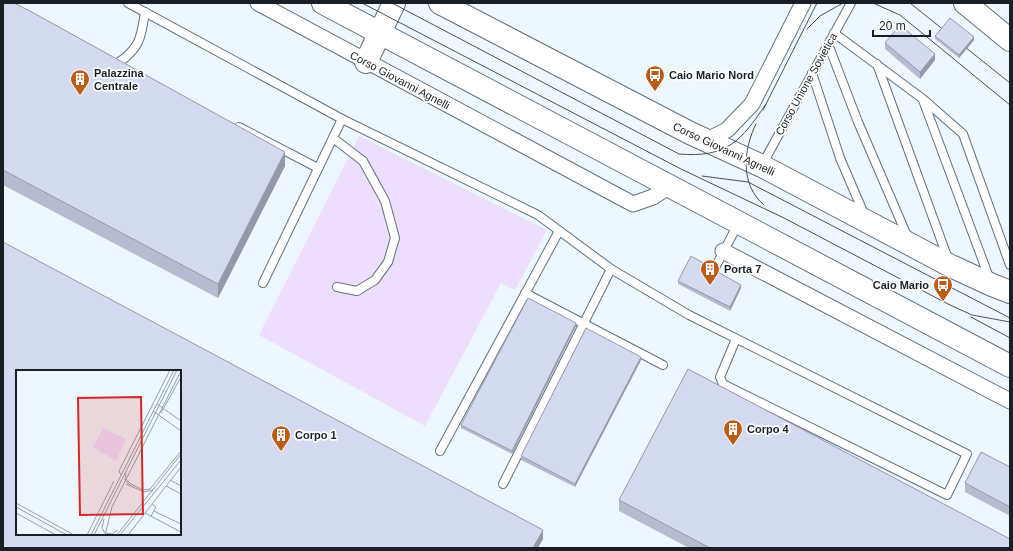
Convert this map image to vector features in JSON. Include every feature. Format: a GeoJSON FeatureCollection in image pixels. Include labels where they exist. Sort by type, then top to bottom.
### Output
{"type":"FeatureCollection","features":[{"type":"Feature","properties":{"kind":"main road"},"geometry":{"type":"LineString","coordinates":[[324,3],[671,185],[1010,366]]}},
{"type":"Feature","properties":{"kind":"main road"},"geometry":{"type":"LineString","coordinates":[[366,62],[394,3]]}},
{"type":"Feature","properties":{"kind":"main road","name":"Corso Giovanni Agnelli"},"geometry":{"type":"LineString","coordinates":[[440,3],[706,141],[762,166],[867,220],[951,266],[1001,288]]}},
{"type":"Feature","properties":{"kind":"main road"},"geometry":{"type":"LineString","coordinates":[[965,3],[1010,40]]}},
{"type":"Feature","properties":{"kind":"street","name":"Corso Giovanni Agnelli"},"geometry":{"type":"LineString","coordinates":[[258,3],[633,204],[653,197],[671,185]]}},
{"type":"Feature","properties":{"kind":"street"},"geometry":{"type":"LineString","coordinates":[[706,141],[727,130],[752,104],[803,3]]}},
{"type":"Feature","properties":{"kind":"street"},"geometry":{"type":"LineString","coordinates":[[723,251],[1010,401]]}},
{"type":"Feature","properties":{"kind":"lane"},"geometry":{"type":"LineString","coordinates":[[128,3],[342,120],[538,215],[611,269],[689,315],[967,454],[947,495],[724,384],[720,377],[736,339]]}},
{"type":"Feature","properties":{"kind":"lane","name":"Corso Unione Sovietica"},"geometry":{"type":"LineString","coordinates":[[762,166],[851,3]]}},
{"type":"Feature","properties":{"kind":"lane"},"geometry":{"type":"LineString","coordinates":[[118,63],[132,54],[142,36],[145,12]]}},
{"type":"Feature","properties":{"kind":"lane"},"geometry":{"type":"LineString","coordinates":[[834,34],[923,99],[963,134],[1010,265]]}},
{"type":"Feature","properties":{"kind":"lane"},"geometry":{"type":"LineString","coordinates":[[828,44],[858,122],[910,244]]}},
{"type":"Feature","properties":{"kind":"lane"},"geometry":{"type":"LineString","coordinates":[[877,64],[951,266]]}},
{"type":"Feature","properties":{"kind":"lane"},"geometry":{"type":"LineString","coordinates":[[812,73],[840,158],[867,220]]}},
{"type":"Feature","properties":{"kind":"lane"},"geometry":{"type":"LineString","coordinates":[[923,99],[1001,288]]}},
{"type":"Feature","properties":{"kind":"lane"},"geometry":{"type":"LineString","coordinates":[[263,283],[342,120]]}},
{"type":"Feature","properties":{"kind":"lane"},"geometry":{"type":"LineString","coordinates":[[228,121],[318,168]]}},
{"type":"Feature","properties":{"kind":"lane"},"geometry":{"type":"LineString","coordinates":[[333,138],[363,161],[385,201],[395,238],[388,262],[375,280],[357,291],[337,287]]}},
{"type":"Feature","properties":{"kind":"lane"},"geometry":{"type":"LineString","coordinates":[[712,271],[739,222]]}},
{"type":"Feature","properties":{"kind":"lane"},"geometry":{"type":"LineString","coordinates":[[440,451],[559,231]]}},
{"type":"Feature","properties":{"kind":"lane"},"geometry":{"type":"LineString","coordinates":[[503,484],[611,269]]}},
{"type":"Feature","properties":{"kind":"lane"},"geometry":{"type":"LineString","coordinates":[[525,293],[663,365]]}},
{"type":"Feature","properties":{"kind":"shaded area"},"geometry":{"type":"Polygon","coordinates":[[[359,136],[547,230],[515,290],[501,283],[425,426],[259,335],[359,136]]]}},
{"type":"Feature","properties":{"kind":"building","name":"Palazzina Centrale"},"geometry":{"type":"Polygon","coordinates":[[[3,3],[14,3],[30,11],[285,152],[218,284],[3,170],[3,3]]]}},
{"type":"Feature","properties":{"kind":"building"},"geometry":{"type":"Polygon","coordinates":[[[950,18],[974,37],[959,55],[935,36],[950,18]]]}},
{"type":"Feature","properties":{"kind":"building"},"geometry":{"type":"Polygon","coordinates":[[[900,25],[935,54],[920,72],[885,43],[900,25]]]}},
{"type":"Feature","properties":{"kind":"building","name":"Corpo 1"},"geometry":{"type":"Polygon","coordinates":[[[3,242],[543,530],[533,548],[3,548],[3,242]]]}},
{"type":"Feature","properties":{"kind":"building","name":"Porta 7"},"geometry":{"type":"Polygon","coordinates":[[[691,256],[707,265],[707,272],[712,273],[716,271],[741,285],[730,307],[678,281],[691,256]]]}},
{"type":"Feature","properties":{"kind":"building"},"geometry":{"type":"Polygon","coordinates":[[[528,298],[576,323],[512,451],[461,425],[528,298]]]}},
{"type":"Feature","properties":{"kind":"building"},"geometry":{"type":"Polygon","coordinates":[[[586,328],[641,357],[575,484],[521,456],[586,328]]]}},
{"type":"Feature","properties":{"kind":"building","name":"Corpo 4"},"geometry":{"type":"Polygon","coordinates":[[[688,369],[1010,539],[1010,548],[710,548],[619,500],[688,369]]]}},
{"type":"Feature","properties":{"kind":"building"},"geometry":{"type":"Polygon","coordinates":[[[981,452],[1010,467],[1010,507],[965,483],[981,452]]]}},
{"type":"Feature","properties":{"kind":"tram line"},"geometry":{"type":"LineString","coordinates":[[362,3],[681,169],[784,218],[948,304],[972,315],[1010,322]]}},
{"type":"Feature","properties":{"kind":"tram line"},"geometry":{"type":"LineString","coordinates":[[392,3],[679,154],[695,155],[721,150],[740,137],[749,128],[766,104]]}},
{"type":"Feature","properties":{"kind":"tram line"},"geometry":{"type":"LineString","coordinates":[[763,110],[817,3]]}},
{"type":"Feature","properties":{"kind":"tram line"},"geometry":{"type":"LineString","coordinates":[[807,29],[820,16],[843,3]]}},
{"type":"Feature","properties":{"kind":"tram line"},"geometry":{"type":"LineString","coordinates":[[873,3],[900,15],[1010,105]]}},
{"type":"Feature","properties":{"kind":"tram line"},"geometry":{"type":"LineString","coordinates":[[910,3],[1010,83]]}},
{"type":"Feature","properties":{"kind":"tram line"},"geometry":{"type":"LineString","coordinates":[[756,124],[748,145],[746,167],[747,177],[751,188],[756,197],[764,205]]}},
{"type":"Feature","properties":{"kind":"tram line"},"geometry":{"type":"LineString","coordinates":[[702,176],[748,182],[1010,318]]}},
{"type":"Feature","properties":{"kind":"tram line"},"geometry":{"type":"LineString","coordinates":[[971,317],[1010,338]]}},
{"type":"Feature","properties":{"kind":"place","name":"Caio Mario Nord"},"geometry":{"type":"Point","coordinates":[655,92]}},
{"type":"Feature","properties":{"kind":"place","name":"Palazzina Centrale"},"geometry":{"type":"Point","coordinates":[80,96]}},
{"type":"Feature","properties":{"kind":"place","name":"Porta 7"},"geometry":{"type":"Point","coordinates":[710,286]}},
{"type":"Feature","properties":{"kind":"place","name":"Caio Mario"},"geometry":{"type":"Point","coordinates":[943,302]}},
{"type":"Feature","properties":{"kind":"place","name":"Corpo 4"},"geometry":{"type":"Point","coordinates":[733,446]}},
{"type":"Feature","properties":{"kind":"place","name":"Corpo 1"},"geometry":{"type":"Point","coordinates":[281,452]}}]}
